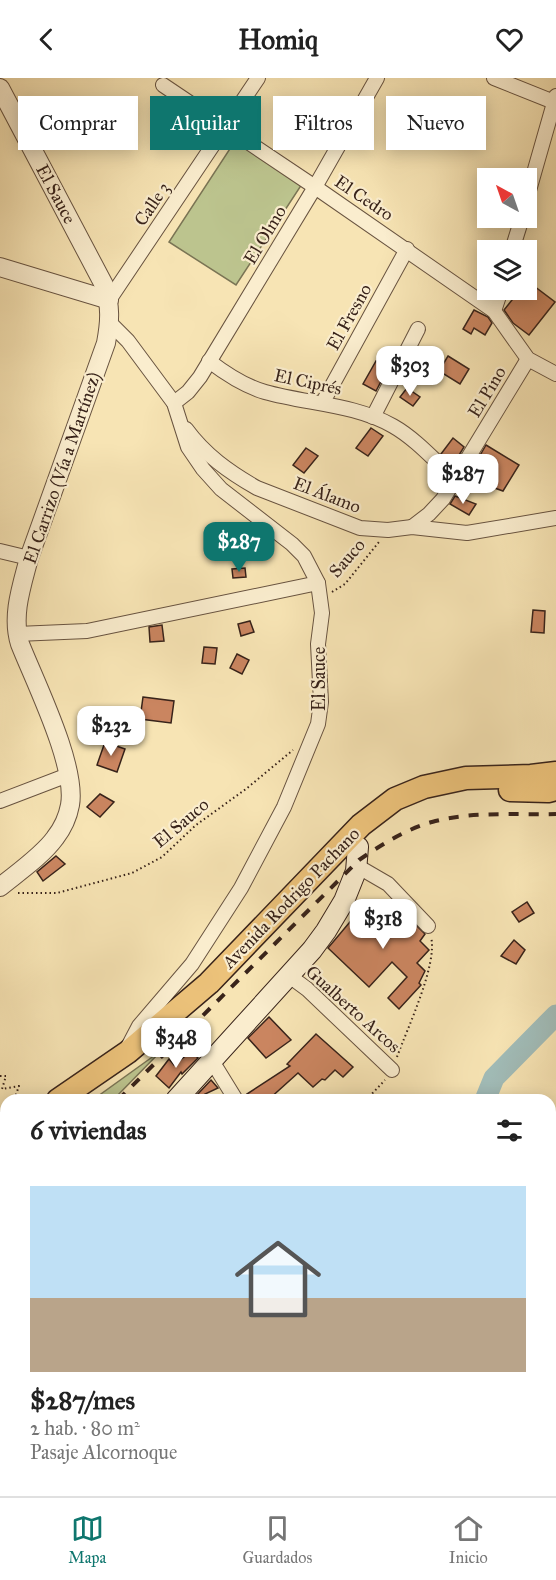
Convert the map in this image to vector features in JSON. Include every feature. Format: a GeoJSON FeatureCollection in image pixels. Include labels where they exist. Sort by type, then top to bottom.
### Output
{"type":"FeatureCollection","features":[{"type":"Feature","properties":{"kind":"main road","name":"Avenida Rodrigo Pachano"},"geometry":{"type":"LineString","coordinates":[[354,851],[377,811],[395,799],[424,787],[466,777],[556,773]]}},
{"type":"Feature","properties":{"kind":"main road","name":"Avenida Rodrigo Pachano"},"geometry":{"type":"LineString","coordinates":[[89,1094],[396,814],[436,796],[464,789],[548,791],[556,789]]}},
{"type":"Feature","properties":{"kind":"main road"},"geometry":{"type":"LineString","coordinates":[[182,1094],[312,950],[337,916],[354,851]]}},
{"type":"Feature","properties":{"kind":"main road","name":"Avenida Rodrigo Pachano"},"geometry":{"type":"LineString","coordinates":[[68,1094],[130,1056]]}},
{"type":"Feature","properties":{"kind":"street","name":"Calle 3"},"geometry":{"type":"LineString","coordinates":[[246,96],[258,78]]}},
{"type":"Feature","properties":{"kind":"street","name":"El Olmo"},"geometry":{"type":"LineString","coordinates":[[174,404],[193,387],[315,187],[377,78]]}},
{"type":"Feature","properties":{"kind":"street"},"geometry":{"type":"LineString","coordinates":[[494,78],[555,99],[536,168]]}},
{"type":"Feature","properties":{"kind":"street","name":"El Cedro"},"geometry":{"type":"LineString","coordinates":[[163,86],[178,96]]}},
{"type":"Feature","properties":{"kind":"street","name":"El Sauce"},"geometry":{"type":"LineString","coordinates":[[0,88],[96,269],[109,300]]}},
{"type":"Feature","properties":{"kind":"street"},"geometry":{"type":"LineString","coordinates":[[543,142],[556,151]]}},
{"type":"Feature","properties":{"kind":"street","name":"Calle 3"},"geometry":{"type":"LineString","coordinates":[[109,300],[210,150]]}},
{"type":"Feature","properties":{"kind":"street","name":"El Cedro"},"geometry":{"type":"LineString","coordinates":[[260,150],[494,311],[528,359]]}},
{"type":"Feature","properties":{"kind":"street","name":"El Fresno"},"geometry":{"type":"LineString","coordinates":[[323,402],[407,249]]}},
{"type":"Feature","properties":{"kind":"street"},"geometry":{"type":"LineString","coordinates":[[0,267],[109,300]]}},
{"type":"Feature","properties":{"kind":"street","name":"El Carrizo (Vía a Martínez)"},"geometry":{"type":"LineString","coordinates":[[6,890],[54,839],[65,820],[70,805],[71,789],[63,754],[17,634],[20,590],[29,558],[106,343],[110,323],[109,300]]}},
{"type":"Feature","properties":{"kind":"street"},"geometry":{"type":"LineString","coordinates":[[494,311],[498,300]]}},
{"type":"Feature","properties":{"kind":"street"},"geometry":{"type":"LineString","coordinates":[[17,634],[87,631],[319,590],[308,562],[292,544],[221,489],[202,469],[188,447],[182,422],[174,404],[128,340],[110,323]]}},
{"type":"Feature","properties":{"kind":"street"},"geometry":{"type":"LineString","coordinates":[[373,417],[418,329]]}},
{"type":"Feature","properties":{"kind":"street"},"geometry":{"type":"LineString","coordinates":[[528,359],[556,374]]}},
{"type":"Feature","properties":{"kind":"street","name":"El Pino"},"geometry":{"type":"LineString","coordinates":[[412,527],[443,499],[528,359]]}},
{"type":"Feature","properties":{"kind":"street","name":"El Ciprés"},"geometry":{"type":"LineString","coordinates":[[209,361],[228,375],[264,392],[323,402],[373,417],[393,426],[456,480]]}},
{"type":"Feature","properties":{"kind":"street","name":"El Álamo"},"geometry":{"type":"LineString","coordinates":[[182,422],[196,443],[215,460],[257,488],[360,528],[388,530],[412,527],[467,533],[556,518]]}},
{"type":"Feature","properties":{"kind":"street"},"geometry":{"type":"LineString","coordinates":[[0,551],[29,558]]}},
{"type":"Feature","properties":{"kind":"street","name":"El Sauce"},"geometry":{"type":"LineString","coordinates":[[130,1056],[130,1039],[192,964],[241,888],[284,807],[312,741],[318,724],[321,702],[318,644],[322,613],[319,590]]}},
{"type":"Feature","properties":{"kind":"street"},"geometry":{"type":"LineString","coordinates":[[0,801],[68,775]]}},
{"type":"Feature","properties":{"kind":"street"},"geometry":{"type":"LineString","coordinates":[[354,851],[428,926]]}},
{"type":"Feature","properties":{"kind":"street","name":"Gualberto Arcos"},"geometry":{"type":"LineString","coordinates":[[288,975],[308,989],[392,1070]]}},
{"type":"Feature","properties":{"kind":"street"},"geometry":{"type":"LineString","coordinates":[[212,1061],[232,1094]]}},
{"type":"Feature","properties":{"kind":"path","name":"Sauco"},"geometry":{"type":"LineString","coordinates":[[319,590],[337,590],[345,584],[388,530]]}},
{"type":"Feature","properties":{"kind":"path","name":"El Sauco"},"geometry":{"type":"LineString","coordinates":[[6,890],[57,894],[132,873],[162,857],[196,825],[246,789],[293,750]]}},
{"type":"Feature","properties":{"kind":"path"},"geometry":{"type":"LineString","coordinates":[[371,1094],[392,1070],[418,1005],[434,948],[428,926]]}},
{"type":"Feature","properties":{"kind":"path"},"geometry":{"type":"LineString","coordinates":[[0,1076],[6,1076],[2,1089],[19,1086],[16,1094]]}},
{"type":"Feature","properties":{"kind":"green space"},"geometry":{"type":"Polygon","coordinates":[[[229,150],[249,150],[302,184],[236,285],[169,242],[229,150]]]}},
{"type":"Feature","properties":{"kind":"green space"},"geometry":{"type":"Polygon","coordinates":[[[162,1050],[119,1094],[101,1094],[162,1050]]]}},
{"type":"Feature","properties":{"kind":"building"},"geometry":{"type":"Polygon","coordinates":[[[537,288],[555,302],[529,335],[513,323],[504,310],[512,300],[537,300],[537,288]]]}},
{"type":"Feature","properties":{"kind":"building"},"geometry":{"type":"Polygon","coordinates":[[[474,310],[488,317],[492,323],[485,335],[474,328],[471,334],[463,329],[474,310]]]}},
{"type":"Feature","properties":{"kind":"building"},"geometry":{"type":"Polygon","coordinates":[[[448,356],[469,369],[460,384],[439,371],[448,356]]]}},
{"type":"Feature","properties":{"kind":"building"},"geometry":{"type":"Polygon","coordinates":[[[376,361],[388,368],[376,391],[363,384],[376,361]]]}},
{"type":"Feature","properties":{"kind":"building"},"geometry":{"type":"Polygon","coordinates":[[[407,388],[420,397],[413,406],[400,397],[407,388]]]}},
{"type":"Feature","properties":{"kind":"building"},"geometry":{"type":"Polygon","coordinates":[[[371,428],[383,436],[368,456],[356,448],[371,428]]]}},
{"type":"Feature","properties":{"kind":"building"},"geometry":{"type":"Polygon","coordinates":[[[453,438],[464,447],[453,465],[441,454],[453,438]]]}},
{"type":"Feature","properties":{"kind":"building"},"geometry":{"type":"Polygon","coordinates":[[[486,445],[519,465],[503,491],[467,478],[486,445]]]}},
{"type":"Feature","properties":{"kind":"building"},"geometry":{"type":"Polygon","coordinates":[[[306,448],[318,456],[304,473],[293,465],[306,448]]]}},
{"type":"Feature","properties":{"kind":"building"},"geometry":{"type":"Polygon","coordinates":[[[455,496],[476,504],[469,515],[450,504],[455,496]]]}},
{"type":"Feature","properties":{"kind":"building"},"geometry":{"type":"Polygon","coordinates":[[[245,568],[246,577],[233,578],[232,569],[245,568]]]}},
{"type":"Feature","properties":{"kind":"building"},"geometry":{"type":"Polygon","coordinates":[[[533,610],[545,611],[544,633],[531,632],[533,610]]]}},
{"type":"Feature","properties":{"kind":"building"},"geometry":{"type":"Polygon","coordinates":[[[250,621],[254,632],[241,636],[238,624],[250,621]]]}},
{"type":"Feature","properties":{"kind":"building"},"geometry":{"type":"Polygon","coordinates":[[[162,625],[164,641],[150,642],[149,627],[162,625]]]}},
{"type":"Feature","properties":{"kind":"building"},"geometry":{"type":"Polygon","coordinates":[[[204,647],[217,648],[215,664],[202,663],[204,647]]]}},
{"type":"Feature","properties":{"kind":"building"},"geometry":{"type":"Polygon","coordinates":[[[237,654],[249,660],[242,674],[230,668],[237,654]]]}},
{"type":"Feature","properties":{"kind":"building"},"geometry":{"type":"Polygon","coordinates":[[[143,697],[174,701],[171,723],[140,719],[143,697]]]}},
{"type":"Feature","properties":{"kind":"building"},"geometry":{"type":"Polygon","coordinates":[[[105,742],[125,749],[117,772],[97,765],[105,742]]]}},
{"type":"Feature","properties":{"kind":"building"},"geometry":{"type":"Polygon","coordinates":[[[100,794],[114,802],[100,817],[87,807],[100,794]]]}},
{"type":"Feature","properties":{"kind":"building"},"geometry":{"type":"Polygon","coordinates":[[[56,856],[65,864],[43,881],[37,872],[56,856]]]}},
{"type":"Feature","properties":{"kind":"building"},"geometry":{"type":"Polygon","coordinates":[[[527,902],[534,913],[519,922],[512,912],[527,902]]]}},
{"type":"Feature","properties":{"kind":"building"},"geometry":{"type":"Polygon","coordinates":[[[394,903],[425,934],[420,941],[429,950],[417,963],[425,971],[419,983],[421,985],[399,1009],[388,998],[407,977],[392,962],[369,987],[328,948],[360,910],[376,924],[394,903]]]}},
{"type":"Feature","properties":{"kind":"building"},"geometry":{"type":"Polygon","coordinates":[[[514,940],[525,950],[516,964],[501,956],[514,940]]]}},
{"type":"Feature","properties":{"kind":"building"},"geometry":{"type":"Polygon","coordinates":[[[269,1017],[291,1040],[266,1058],[248,1038],[269,1017]]]}},
{"type":"Feature","properties":{"kind":"building"},"geometry":{"type":"Polygon","coordinates":[[[316,1034],[353,1067],[343,1077],[335,1070],[313,1087],[298,1073],[275,1094],[247,1094],[290,1066],[287,1064],[316,1034]]]}},
{"type":"Feature","properties":{"kind":"building"},"geometry":{"type":"Polygon","coordinates":[[[193,1050],[198,1058],[182,1074],[181,1072],[169,1088],[156,1076],[169,1059],[174,1065],[193,1050]]]}},
{"type":"Feature","properties":{"kind":"building"},"geometry":{"type":"Polygon","coordinates":[[[211,1080],[218,1088],[205,1094],[198,1094],[211,1080]]]}},
{"type":"Feature","properties":{"kind":"waterway"},"geometry":{"type":"LineString","coordinates":[[487,1094],[494,1078],[556,1015]]}},
{"type":"Feature","properties":{"kind":"railway"},"geometry":{"type":"LineString","coordinates":[[124,1094],[367,854],[394,838],[432,822],[462,816],[556,814]]}}]}
